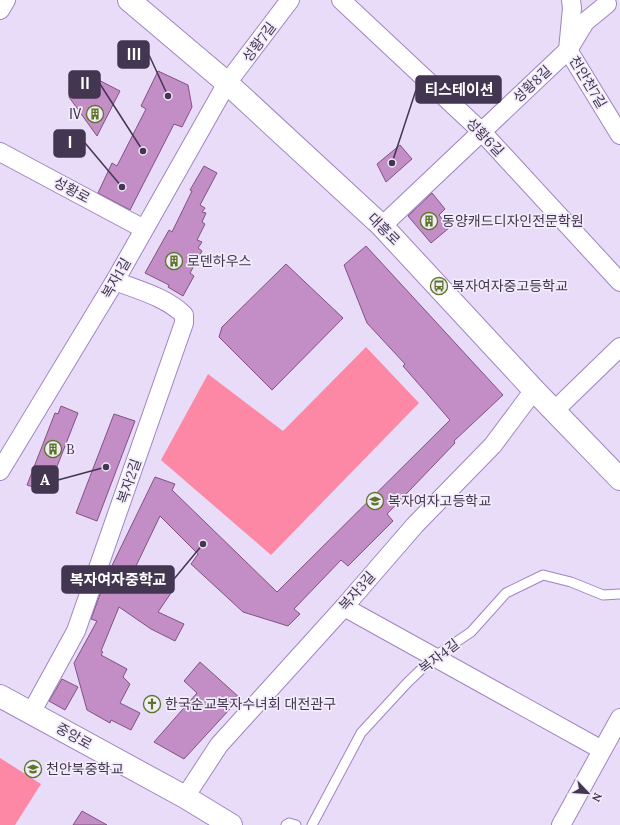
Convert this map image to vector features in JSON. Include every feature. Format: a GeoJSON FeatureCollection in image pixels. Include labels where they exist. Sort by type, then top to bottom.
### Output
{"type":"FeatureCollection","features":[{"type":"Feature","properties":{"kind":"street"},"geometry":{"type":"LineString","coordinates":[[0,10],[6,0]]}},
{"type":"Feature","properties":{"kind":"street","name":"대흥로"},"geometry":{"type":"LineString","coordinates":[[129,0],[228,83],[382,226],[534,390],[555,410],[620,479]]}},
{"type":"Feature","properties":{"kind":"street","name":"성황7길"},"geometry":{"type":"LineString","coordinates":[[228,83],[290,0]]}},
{"type":"Feature","properties":{"kind":"street","name":"성황6길"},"geometry":{"type":"LineString","coordinates":[[342,0],[482,132],[620,282]]}},
{"type":"Feature","properties":{"kind":"street"},"geometry":{"type":"LineString","coordinates":[[568,50],[572,8],[571,0]]}},
{"type":"Feature","properties":{"kind":"street","name":"성황8길"},"geometry":{"type":"LineString","coordinates":[[382,226],[568,50],[585,22],[609,1]]}},
{"type":"Feature","properties":{"kind":"street","name":"천안천7길"},"geometry":{"type":"LineString","coordinates":[[568,50],[620,136]]}},
{"type":"Feature","properties":{"kind":"street","name":"복자1길"},"geometry":{"type":"LineString","coordinates":[[0,471],[115,281],[228,83]]}},
{"type":"Feature","properties":{"kind":"street","name":"성황로"},"geometry":{"type":"LineString","coordinates":[[0,152],[144,229]]}},
{"type":"Feature","properties":{"kind":"street","name":"복자2길"},"geometry":{"type":"LineString","coordinates":[[31,713],[76,631],[184,323],[184,315],[177,308],[164,300],[115,281]]}},
{"type":"Feature","properties":{"kind":"street"},"geometry":{"type":"LineString","coordinates":[[555,410],[620,347]]}},
{"type":"Feature","properties":{"kind":"street","name":"복자3길"},"geometry":{"type":"LineString","coordinates":[[185,797],[219,745],[415,526],[493,446],[534,390]]}},
{"type":"Feature","properties":{"kind":"street"},"geometry":{"type":"LineString","coordinates":[[344,607],[602,750]]}},
{"type":"Feature","properties":{"kind":"street","name":"중앙로"},"geometry":{"type":"LineString","coordinates":[[0,696],[185,797],[231,825]]}},
{"type":"Feature","properties":{"kind":"street"},"geometry":{"type":"LineString","coordinates":[[561,825],[620,718]]}},
{"type":"Feature","properties":{"kind":"lane","name":"복자4길"},"geometry":{"type":"LineString","coordinates":[[312,825],[361,733],[407,683],[434,657],[471,632],[506,593],[543,575],[571,582],[603,595],[620,594]]}},
{"type":"Feature","properties":{"kind":"lane"},"geometry":{"type":"LineString","coordinates":[[286,825],[289,823],[296,825]]}},
{"type":"Feature","properties":{"kind":"shaded area"},"geometry":{"type":"Polygon","coordinates":[[[366,347],[419,403],[271,555],[161,460],[208,374],[283,431],[366,347]]]}},
{"type":"Feature","properties":{"kind":"shaded area"},"geometry":{"type":"Polygon","coordinates":[[[0,758],[41,784],[15,825],[0,825],[0,758]]]}},
{"type":"Feature","properties":{"kind":"building","name":"Ⅳ"},"geometry":{"type":"Polygon","coordinates":[[[81,71],[120,91],[97,136],[69,97],[81,71]]]}},
{"type":"Feature","properties":{"kind":"building"},"geometry":{"type":"Polygon","coordinates":[[[158,71],[188,85],[192,107],[182,127],[174,124],[130,210],[98,193],[112,163],[117,166],[146,109],[141,106],[158,71]]]}},
{"type":"Feature","properties":{"kind":"building"},"geometry":{"type":"Polygon","coordinates":[[[400,145],[412,159],[386,182],[377,164],[400,145]]]}},
{"type":"Feature","properties":{"kind":"building"},"geometry":{"type":"Polygon","coordinates":[[[204,166],[217,173],[200,205],[205,208],[202,212],[206,213],[202,222],[205,224],[197,240],[202,242],[198,248],[202,251],[190,273],[194,276],[183,296],[168,287],[169,285],[145,273],[169,230],[172,232],[192,191],[190,190],[204,166]]]}},
{"type":"Feature","properties":{"kind":"building","name":"동양캐드디자인전문학원"},"geometry":{"type":"Polygon","coordinates":[[[432,193],[445,209],[439,215],[449,228],[431,243],[408,216],[432,193]]]}},
{"type":"Feature","properties":{"kind":"building"},"geometry":{"type":"Polygon","coordinates":[[[366,246],[503,395],[454,441],[455,443],[387,514],[393,521],[348,566],[341,560],[294,609],[300,614],[288,626],[243,612],[191,564],[198,554],[160,516],[135,568],[171,593],[158,612],[184,624],[175,641],[151,629],[119,607],[101,651],[103,652],[101,655],[127,669],[123,677],[130,684],[120,703],[140,713],[131,730],[111,720],[110,723],[87,710],[74,663],[97,621],[91,619],[106,578],[155,477],[175,484],[172,490],[277,592],[450,420],[403,366],[405,364],[367,323],[344,265],[366,246]]]}},
{"type":"Feature","properties":{"kind":"building"},"geometry":{"type":"Polygon","coordinates":[[[286,264],[343,318],[272,390],[219,337],[222,327],[286,264]]]}},
{"type":"Feature","properties":{"kind":"building","name":"B"},"geometry":{"type":"Polygon","coordinates":[[[61,406],[78,413],[47,492],[27,485],[55,413],[58,414],[61,406]]]}},
{"type":"Feature","properties":{"kind":"building"},"geometry":{"type":"Polygon","coordinates":[[[114,414],[135,421],[97,521],[76,513],[114,414]]]}},
{"type":"Feature","properties":{"kind":"building"},"geometry":{"type":"Polygon","coordinates":[[[200,662],[240,698],[184,759],[154,742],[197,693],[184,681],[200,662]]]}},
{"type":"Feature","properties":{"kind":"building"},"geometry":{"type":"Polygon","coordinates":[[[62,679],[78,687],[65,710],[49,701],[62,679]]]}},
{"type":"Feature","properties":{"kind":"building"},"geometry":{"type":"Polygon","coordinates":[[[82,811],[107,825],[73,825],[82,811]]]}},
{"type":"Feature","properties":{"kind":"place","name":"Ⅲ"},"geometry":{"type":"Point","coordinates":[168,96]}},
{"type":"Feature","properties":{"kind":"place","name":"Ⅳ"},"geometry":{"type":"Point","coordinates":[95,114]}},
{"type":"Feature","properties":{"kind":"place","name":"Ⅱ"},"geometry":{"type":"Point","coordinates":[143,151]}},
{"type":"Feature","properties":{"kind":"place","name":"티스테이션"},"geometry":{"type":"Point","coordinates":[392,163]}},
{"type":"Feature","properties":{"kind":"place","name":"Ⅰ"},"geometry":{"type":"Point","coordinates":[122,187]}},
{"type":"Feature","properties":{"kind":"place","name":"동양캐드디자인전문학원"},"geometry":{"type":"Point","coordinates":[429,221]}},
{"type":"Feature","properties":{"kind":"place","name":"로덴하우스"},"geometry":{"type":"Point","coordinates":[174,261]}},
{"type":"Feature","properties":{"kind":"place","name":"복자여자중고등학교"},"geometry":{"type":"Point","coordinates":[439,286]}},
{"type":"Feature","properties":{"kind":"place","name":"B"},"geometry":{"type":"Point","coordinates":[53,449]}},
{"type":"Feature","properties":{"kind":"place","name":"A"},"geometry":{"type":"Point","coordinates":[106,467]}},
{"type":"Feature","properties":{"kind":"place","name":"복자여자고등학교"},"geometry":{"type":"Point","coordinates":[375,501]}},
{"type":"Feature","properties":{"kind":"place","name":"복자여자중학교"},"geometry":{"type":"Point","coordinates":[203,544]}},
{"type":"Feature","properties":{"kind":"place","name":"한국순교복자수녀회 대전관구"},"geometry":{"type":"Point","coordinates":[152,704]}},
{"type":"Feature","properties":{"kind":"place","name":"천안북중학교"},"geometry":{"type":"Point","coordinates":[33,769]}}]}
